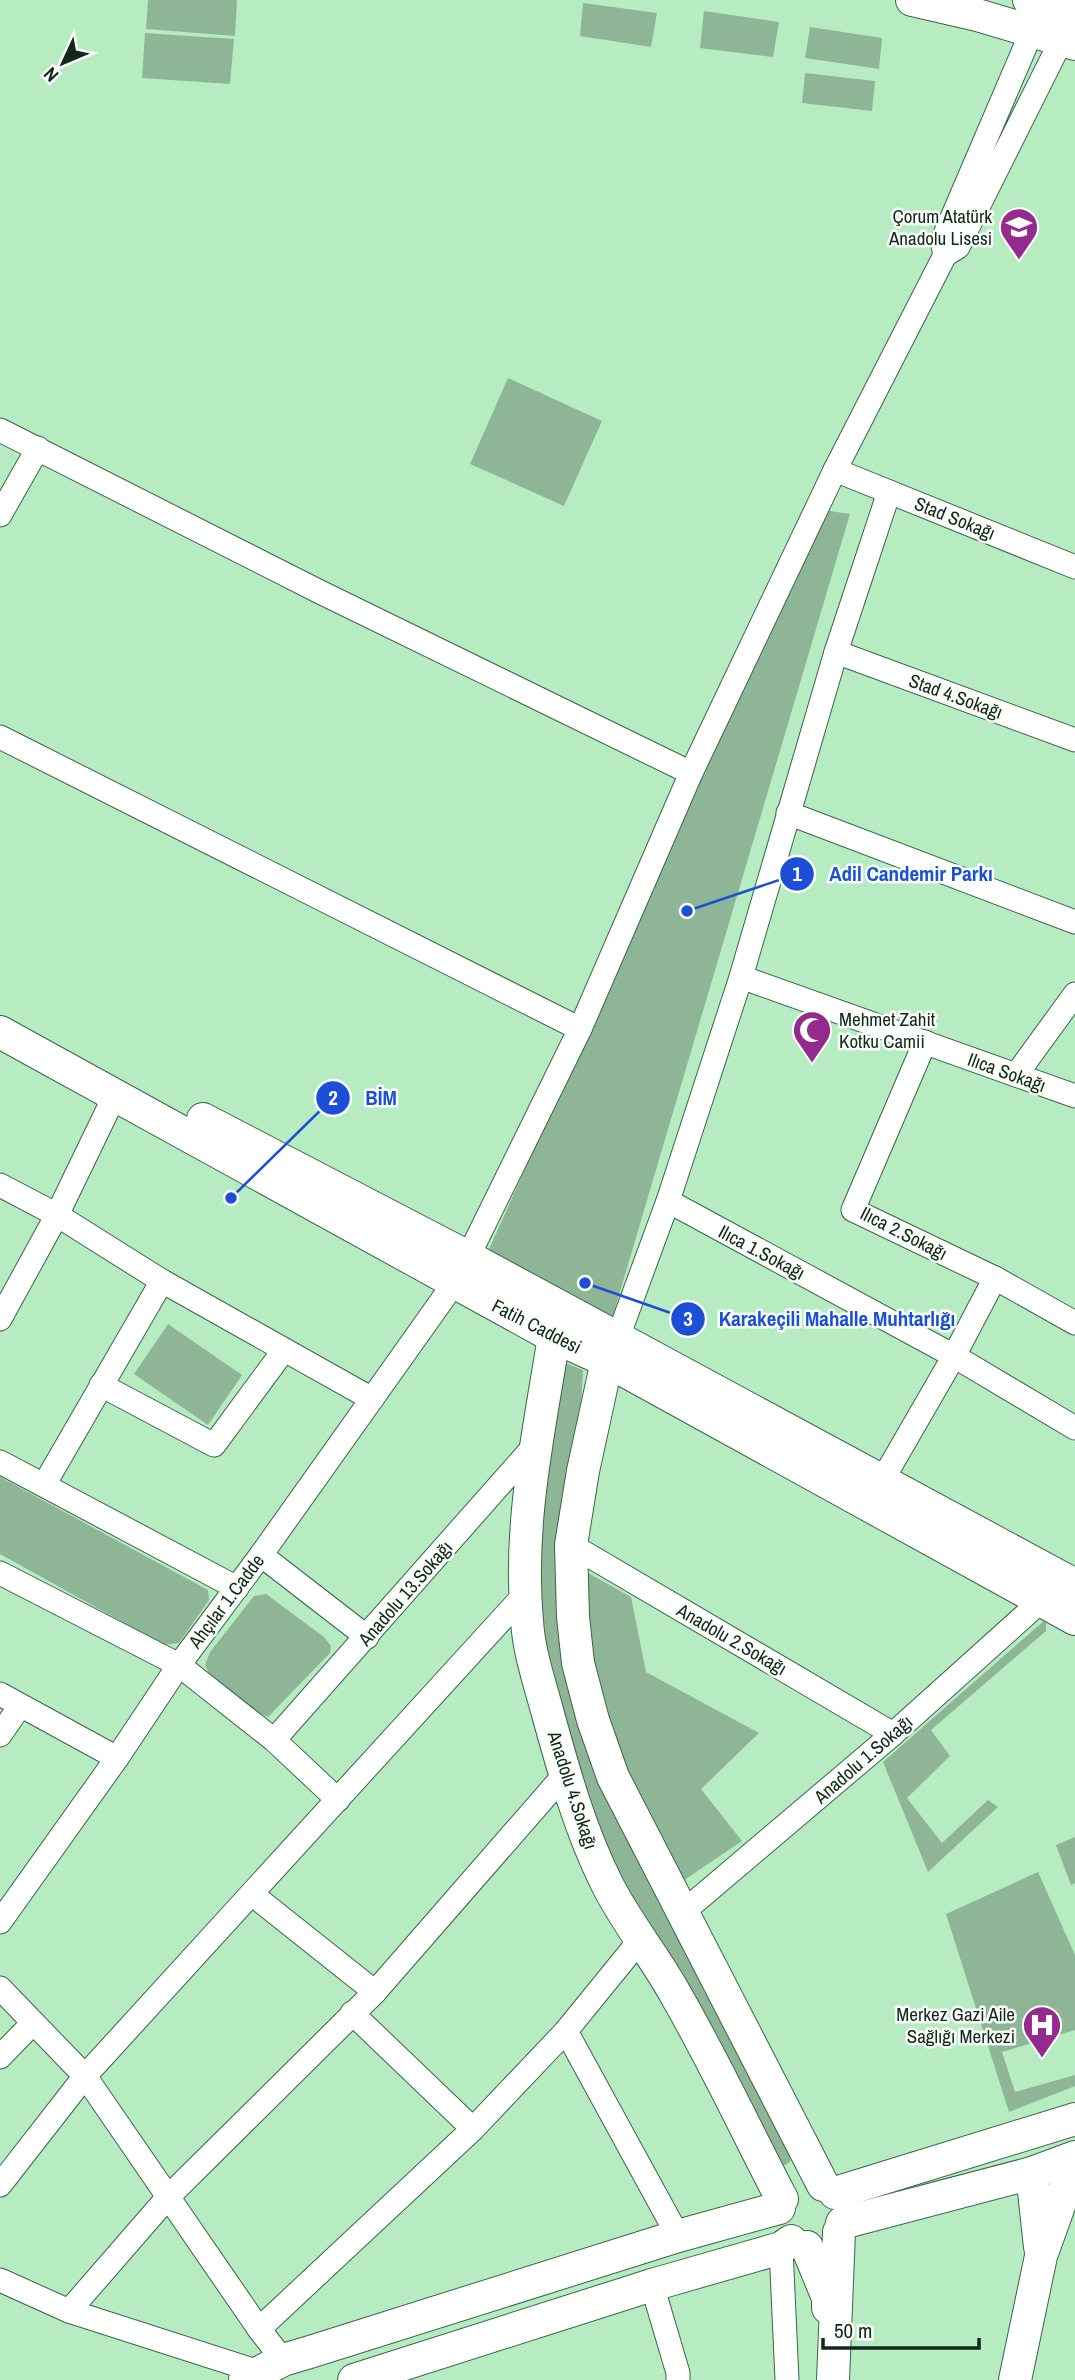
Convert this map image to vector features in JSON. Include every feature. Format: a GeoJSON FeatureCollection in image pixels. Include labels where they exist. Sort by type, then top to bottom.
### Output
{"type":"FeatureCollection","features":[{"type":"Feature","properties":{"kind":"main road"},"geometry":{"type":"LineString","coordinates":[[912,0],[1033,11],[1071,28]]}},
{"type":"Feature","properties":{"kind":"main road","name":"Fatih Caddesi"},"geometry":{"type":"LineString","coordinates":[[0,1010],[215,1125],[462,1269],[554,1337],[612,1349],[883,1479],[1075,1585]]}},
{"type":"Feature","properties":{"kind":"main road","name":"Fatih Caddesi"},"geometry":{"type":"LineString","coordinates":[[0,1032],[115,1095],[462,1269],[612,1349],[1075,1619]]}},
{"type":"Feature","properties":{"kind":"main road","name":"Anadolu 4.Sokağı"},"geometry":{"type":"LineString","coordinates":[[554,1337],[535,1445],[527,1519],[525,1594],[531,1653],[565,1774],[589,1843],[608,1885],[676,1994],[781,2204]]}},
{"type":"Feature","properties":{"kind":"main road","name":"Anadolu 4.Sokağı"},"geometry":{"type":"LineString","coordinates":[[612,1349],[583,1471],[571,1545],[573,1617],[578,1663],[593,1720],[613,1777],[834,2208]]}},
{"type":"Feature","properties":{"kind":"main road"},"geometry":{"type":"LineString","coordinates":[[834,2208],[1075,2119]]}},
{"type":"Feature","properties":{"kind":"main road"},"geometry":{"type":"LineString","coordinates":[[833,2380],[828,2298],[780,2226],[781,2204],[788,2192],[804,2183],[834,2208],[1032,2173],[1075,2159]]}},
{"type":"Feature","properties":{"kind":"main road"},"geometry":{"type":"LineString","coordinates":[[1015,2380],[1041,2256],[1075,2159]]}},
{"type":"Feature","properties":{"kind":"main road"},"geometry":{"type":"LineString","coordinates":[[1032,2173],[1041,2256]]}},
{"type":"Feature","properties":{"kind":"main road"},"geometry":{"type":"LineString","coordinates":[[262,2371],[781,2204]]}},
{"type":"Feature","properties":{"kind":"main road"},"geometry":{"type":"LineString","coordinates":[[354,2380],[652,2285],[793,2245],[825,2244],[834,2208]]}},
{"type":"Feature","properties":{"kind":"main road"},"geometry":{"type":"LineString","coordinates":[[833,2380],[834,2208]]}},
{"type":"Feature","properties":{"kind":"street"},"geometry":{"type":"LineString","coordinates":[[1033,11],[942,241],[945,255],[958,247],[1071,28]]}},
{"type":"Feature","properties":{"kind":"street","name":"Ahçılar 1.Cadde"},"geometry":{"type":"LineString","coordinates":[[0,1922],[117,1758],[179,1665],[261,1555],[462,1269],[580,1029],[691,773],[835,470],[945,255]]}},
{"type":"Feature","properties":{"kind":"street"},"geometry":{"type":"LineString","coordinates":[[0,430],[332,598],[691,773]]}},
{"type":"Feature","properties":{"kind":"street"},"geometry":{"type":"LineString","coordinates":[[0,515],[38,448]]}},
{"type":"Feature","properties":{"kind":"street","name":"Stad Sokağı"},"geometry":{"type":"LineString","coordinates":[[835,470],[1075,567]]}},
{"type":"Feature","properties":{"kind":"street"},"geometry":{"type":"LineString","coordinates":[[612,1349],[668,1201],[741,977],[836,652],[889,492]]}},
{"type":"Feature","properties":{"kind":"street","name":"Stad 4.Sokağı"},"geometry":{"type":"LineString","coordinates":[[836,652],[1075,740]]}},
{"type":"Feature","properties":{"kind":"street"},"geometry":{"type":"LineString","coordinates":[[0,737],[580,1029]]}},
{"type":"Feature","properties":{"kind":"street"},"geometry":{"type":"LineString","coordinates":[[788,813],[1075,922]]}},
{"type":"Feature","properties":{"kind":"street","name":"Ilıca Sokağı"},"geometry":{"type":"LineString","coordinates":[[741,977],[1075,1096]]}},
{"type":"Feature","properties":{"kind":"street"},"geometry":{"type":"LineString","coordinates":[[1016,1075],[1075,994]]}},
{"type":"Feature","properties":{"kind":"street","name":"Ilıca 2.Sokağı"},"geometry":{"type":"LineString","coordinates":[[925,1042],[853,1210],[995,1278],[1075,1323]]}},
{"type":"Feature","properties":{"kind":"street"},"geometry":{"type":"LineString","coordinates":[[0,1319],[57,1215],[115,1095]]}},
{"type":"Feature","properties":{"kind":"street"},"geometry":{"type":"LineString","coordinates":[[0,1185],[57,1215],[162,1281],[372,1399]]}},
{"type":"Feature","properties":{"kind":"street","name":"Ilıca 1.Sokağı"},"geometry":{"type":"LineString","coordinates":[[668,1201],[954,1356],[1075,1428]]}},
{"type":"Feature","properties":{"kind":"street"},"geometry":{"type":"LineString","coordinates":[[883,1479],[954,1356],[995,1278]]}},
{"type":"Feature","properties":{"kind":"street"},"geometry":{"type":"LineString","coordinates":[[44,1485],[162,1281]]}},
{"type":"Feature","properties":{"kind":"street"},"geometry":{"type":"LineString","coordinates":[[102,1385],[214,1446],[284,1350]]}},
{"type":"Feature","properties":{"kind":"street","name":"Anadolu 13.Sokağı"},"geometry":{"type":"LineString","coordinates":[[274,1740],[535,1445]]}},
{"type":"Feature","properties":{"kind":"street"},"geometry":{"type":"LineString","coordinates":[[0,1462],[237,1588]]}},
{"type":"Feature","properties":{"kind":"street","name":"Anadolu 2.Sokağı"},"geometry":{"type":"LineString","coordinates":[[571,1545],[893,1734]]}},
{"type":"Feature","properties":{"kind":"street"},"geometry":{"type":"LineString","coordinates":[[261,1555],[367,1636]]}},
{"type":"Feature","properties":{"kind":"street"},"geometry":{"type":"LineString","coordinates":[[0,1573],[179,1665],[274,1740],[338,1800]]}},
{"type":"Feature","properties":{"kind":"street"},"geometry":{"type":"LineString","coordinates":[[0,2185],[85,2076],[525,1594]]}},
{"type":"Feature","properties":{"kind":"street","name":"Anadolu 1.Sokağı"},"geometry":{"type":"LineString","coordinates":[[682,1913],[893,1734],[1041,1601]]}},
{"type":"Feature","properties":{"kind":"street"},"geometry":{"type":"LineString","coordinates":[[0,1694],[117,1758]]}},
{"type":"Feature","properties":{"kind":"street"},"geometry":{"type":"LineString","coordinates":[[0,1735],[20,1706]]}},
{"type":"Feature","properties":{"kind":"street"},"geometry":{"type":"LineString","coordinates":[[69,2311],[168,2197],[375,1992],[565,1774]]}},
{"type":"Feature","properties":{"kind":"street"},"geometry":{"type":"LineString","coordinates":[[253,1895],[375,1992]]}},
{"type":"Feature","properties":{"kind":"street"},"geometry":{"type":"LineString","coordinates":[[259,2329],[473,2129],[566,2031],[640,1940]]}},
{"type":"Feature","properties":{"kind":"street"},"geometry":{"type":"LineString","coordinates":[[0,1988],[85,2076],[259,2329],[262,2371],[69,2311],[0,2280]]}},
{"type":"Feature","properties":{"kind":"street"},"geometry":{"type":"LineString","coordinates":[[352,2013],[473,2129]]}},
{"type":"Feature","properties":{"kind":"street"},"geometry":{"type":"LineString","coordinates":[[0,2057],[32,2024]]}},
{"type":"Feature","properties":{"kind":"street"},"geometry":{"type":"LineString","coordinates":[[566,2031],[678,2236]]}},
{"type":"Feature","properties":{"kind":"street"},"geometry":{"type":"LineString","coordinates":[[787,2380],[793,2245]]}},
{"type":"Feature","properties":{"kind":"street"},"geometry":{"type":"LineString","coordinates":[[652,2285],[678,2380]]}},
{"type":"Feature","properties":{"kind":"green space"},"geometry":{"type":"Polygon","coordinates":[[[148,0],[237,0],[235,36],[146,29],[148,0]]]}},
{"type":"Feature","properties":{"kind":"green space"},"geometry":{"type":"Polygon","coordinates":[[[583,3],[657,13],[651,47],[580,36],[583,3]]]}},
{"type":"Feature","properties":{"kind":"green space"},"geometry":{"type":"Polygon","coordinates":[[[704,11],[779,22],[773,57],[700,48],[704,11]]]}},
{"type":"Feature","properties":{"kind":"green space"},"geometry":{"type":"Polygon","coordinates":[[[810,27],[882,38],[879,69],[805,58],[810,27]]]}},
{"type":"Feature","properties":{"kind":"green space"},"geometry":{"type":"Polygon","coordinates":[[[145,33],[234,39],[230,84],[142,78],[145,33]]]}},
{"type":"Feature","properties":{"kind":"green space"},"geometry":{"type":"Polygon","coordinates":[[[805,73],[875,81],[872,111],[802,103],[805,73]]]}},
{"type":"Feature","properties":{"kind":"green space"},"geometry":{"type":"Polygon","coordinates":[[[508,378],[602,421],[564,506],[470,464],[508,378]]]}},
{"type":"Feature","properties":{"kind":"green space"},"geometry":{"type":"Polygon","coordinates":[[[824,510],[850,514],[611,1322],[486,1256],[824,510]]]}},
{"type":"Feature","properties":{"kind":"green space"},"geometry":{"type":"Polygon","coordinates":[[[168,1324],[242,1375],[208,1425],[134,1374],[168,1324]]]}},
{"type":"Feature","properties":{"kind":"green space"},"geometry":{"type":"Polygon","coordinates":[[[561,1361],[583,1370],[568,1647],[792,2153],[790,2162],[780,2168],[619,1886],[544,1672],[534,1553],[561,1361]]]}},
{"type":"Feature","properties":{"kind":"green space"},"geometry":{"type":"Polygon","coordinates":[[[0,1477],[208,1590],[209,1600],[179,1643],[164,1645],[0,1554],[0,1477]]]}},
{"type":"Feature","properties":{"kind":"green space"},"geometry":{"type":"Polygon","coordinates":[[[583,1570],[631,1597],[646,1672],[759,1733],[701,1789],[742,1841],[680,1883],[642,1813],[596,1683],[583,1570]]]}},
{"type":"Feature","properties":{"kind":"green space"},"geometry":{"type":"Polygon","coordinates":[[[266,1594],[324,1637],[331,1646],[330,1653],[268,1717],[259,1713],[209,1673],[205,1665],[210,1652],[254,1596],[266,1594]]]}},
{"type":"Feature","properties":{"kind":"green space"},"geometry":{"type":"Polygon","coordinates":[[[1046,1619],[1046,1631],[931,1730],[950,1756],[907,1798],[942,1843],[988,1800],[998,1807],[928,1872],[883,1762],[1046,1619]]]}},
{"type":"Feature","properties":{"kind":"green space"},"geometry":{"type":"Polygon","coordinates":[[[1075,1837],[1075,1883],[1071,1885],[1056,1845],[1075,1837]]]}},
{"type":"Feature","properties":{"kind":"green space"},"geometry":{"type":"Polygon","coordinates":[[[1038,1872],[1075,1955],[1075,2030],[1002,2052],[1015,2092],[1075,2075],[1075,2086],[1009,2112],[946,1914],[1038,1872]]]}},
{"type":"Feature","properties":{"kind":"place","name":"Çorum Atatürk Anadolu Lisesi"},"geometry":{"type":"Point","coordinates":[1019,261]}},
{"type":"Feature","properties":{"kind":"place","name":"Adil Candemir Parkı"},"geometry":{"type":"Point","coordinates":[687,911]}},
{"type":"Feature","properties":{"kind":"place","name":"Mehmet Zahit Kotku Camii"},"geometry":{"type":"Point","coordinates":[812,1064]}},
{"type":"Feature","properties":{"kind":"place","name":"BİM"},"geometry":{"type":"Point","coordinates":[231,1198]}},
{"type":"Feature","properties":{"kind":"place","name":"Karakeçili Mahalle Muhtarlığı"},"geometry":{"type":"Point","coordinates":[585,1283]}},
{"type":"Feature","properties":{"kind":"place","name":"Merkez Gazi Aile Sağlığı Merkezi"},"geometry":{"type":"Point","coordinates":[1042,2059]}}]}
